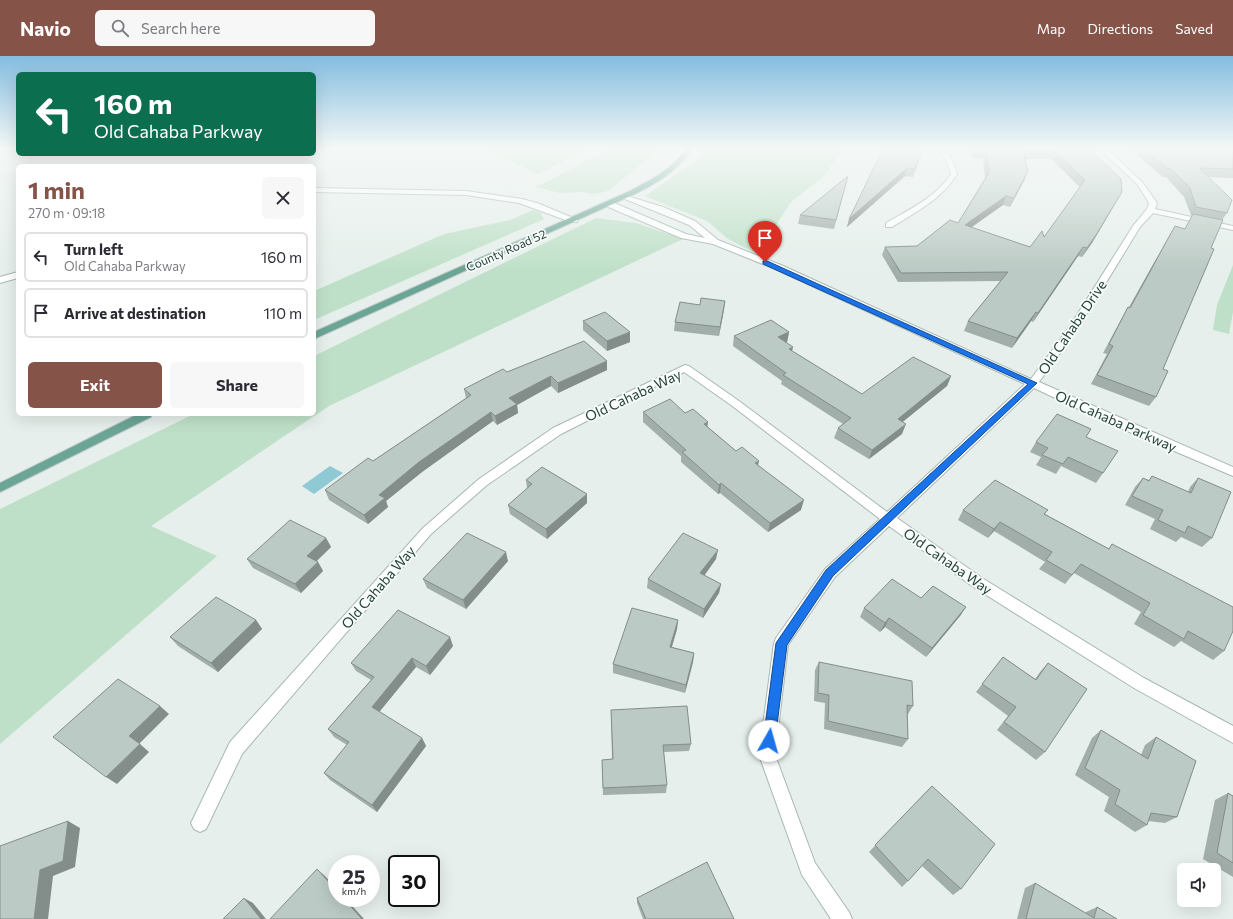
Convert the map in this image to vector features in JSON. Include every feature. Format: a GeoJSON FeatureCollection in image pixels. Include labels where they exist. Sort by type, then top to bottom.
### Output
{"type":"FeatureCollection","features":[{"type":"Feature","properties":{"kind":"main road","name":"County Road 52"},"geometry":{"type":"LineString","coordinates":[[316,335],[574,220],[636,189]]}},
{"type":"Feature","properties":{"kind":"main road"},"geometry":{"type":"LineString","coordinates":[[0,488],[143,416]]}},
{"type":"Feature","properties":{"kind":"street"},"geometry":{"type":"LineString","coordinates":[[890,225],[926,202],[942,189]]}},
{"type":"Feature","properties":{"kind":"street"},"geometry":{"type":"LineString","coordinates":[[1144,189],[1153,203],[1151,210],[1233,228]]}},
{"type":"Feature","properties":{"kind":"street"},"geometry":{"type":"LineString","coordinates":[[316,190],[466,193],[519,201],[574,220]]}},
{"type":"Feature","properties":{"kind":"street","name":"Old Cahaba Parkway"},"geometry":{"type":"LineString","coordinates":[[624,196],[692,222],[715,242]]}},
{"type":"Feature","properties":{"kind":"street","name":"Old Cahaba Parkway"},"geometry":{"type":"LineString","coordinates":[[609,204],[684,236],[715,242],[778,267],[1110,419],[1233,472]]}},
{"type":"Feature","properties":{"kind":"street","name":"Old Cahaba Drive"},"geometry":{"type":"LineString","coordinates":[[842,919],[808,869],[767,754],[781,643],[830,573],[887,518],[1033,383],[1074,327],[1137,226],[1151,210]]}},
{"type":"Feature","properties":{"kind":"street"},"geometry":{"type":"LineString","coordinates":[[0,280],[16,276]]}},
{"type":"Feature","properties":{"kind":"street","name":"Old Cahaba Way"},"geometry":{"type":"LineString","coordinates":[[200,823],[236,748],[342,630],[427,531],[483,482],[557,431],[685,368],[735,403],[887,518],[977,582],[1139,683],[1233,735]]}},
{"type":"Feature","properties":{"kind":"green space"},"geometry":{"type":"Polygon","coordinates":[[[545,189],[610,189],[595,194],[581,192],[560,193],[545,189]]]}},
{"type":"Feature","properties":{"kind":"green space"},"geometry":{"type":"Polygon","coordinates":[[[655,189],[807,189],[791,202],[757,254],[728,239],[707,221],[645,196],[655,189]]]}},
{"type":"Feature","properties":{"kind":"green space"},"geometry":{"type":"Polygon","coordinates":[[[533,210],[540,212],[544,219],[316,319],[316,290],[444,234],[510,220],[533,210]]]}},
{"type":"Feature","properties":{"kind":"green space"},"geometry":{"type":"Polygon","coordinates":[[[596,218],[636,223],[683,239],[329,406],[316,415],[316,355],[596,218]]]}},
{"type":"Feature","properties":{"kind":"green space"},"geometry":{"type":"Polygon","coordinates":[[[1233,265],[1233,312],[1229,334],[1213,330],[1217,305],[1233,265]]]}},
{"type":"Feature","properties":{"kind":"green space"},"geometry":{"type":"Polygon","coordinates":[[[190,416],[314,416],[151,526],[217,556],[0,744],[0,509],[190,416]]]}},
{"type":"Feature","properties":{"kind":"water"},"geometry":{"type":"Polygon","coordinates":[[[330,466],[343,473],[314,494],[302,486],[330,466]]]}},
{"type":"Feature","properties":{"kind":"building"},"geometry":{"type":"Polygon","coordinates":[[[832,189],[844,189],[836,220],[800,215],[832,189]]]}},
{"type":"Feature","properties":{"kind":"building"},"geometry":{"type":"Polygon","coordinates":[[[863,189],[883,189],[849,219],[863,189]]]}},
{"type":"Feature","properties":{"kind":"building"},"geometry":{"type":"Polygon","coordinates":[[[979,189],[1019,189],[1014,198],[1006,196],[965,225],[1030,247],[1042,231],[1044,237],[1078,189],[1122,189],[1122,192],[1087,248],[1083,247],[1038,313],[1036,312],[1017,338],[968,321],[1008,272],[901,273],[885,247],[917,246],[950,220],[958,223],[979,189]]]}},
{"type":"Feature","properties":{"kind":"building"},"geometry":{"type":"Polygon","coordinates":[[[1190,189],[1221,189],[1232,200],[1227,213],[1196,207],[1190,189]]]}},
{"type":"Feature","properties":{"kind":"building"},"geometry":{"type":"Polygon","coordinates":[[[1193,214],[1223,220],[1211,248],[1214,249],[1163,369],[1168,371],[1156,397],[1097,375],[1113,346],[1109,344],[1128,307],[1130,308],[1175,226],[1185,229],[1193,214]]]}},
{"type":"Feature","properties":{"kind":"building"},"geometry":{"type":"Polygon","coordinates":[[[701,298],[725,301],[720,327],[675,322],[680,302],[700,305],[701,298]]]}},
{"type":"Feature","properties":{"kind":"building"},"geometry":{"type":"Polygon","coordinates":[[[605,312],[630,332],[607,341],[583,321],[605,312]]]}},
{"type":"Feature","properties":{"kind":"building"},"geometry":{"type":"Polygon","coordinates":[[[771,320],[789,332],[778,337],[793,347],[789,349],[862,394],[913,357],[951,376],[898,419],[906,424],[872,450],[838,428],[851,418],[783,375],[786,373],[734,336],[771,320]]]}},
{"type":"Feature","properties":{"kind":"building"},"geometry":{"type":"Polygon","coordinates":[[[584,341],[607,361],[558,383],[551,376],[509,398],[517,404],[495,416],[491,412],[419,462],[379,495],[385,498],[364,515],[325,490],[368,458],[373,461],[471,395],[464,389],[503,369],[507,372],[584,341]]]}},
{"type":"Feature","properties":{"kind":"building"},"geometry":{"type":"Polygon","coordinates":[[[670,399],[685,413],[693,409],[708,422],[704,424],[736,451],[742,447],[759,461],[755,463],[804,500],[770,523],[721,483],[719,485],[682,452],[686,450],[643,412],[670,399]]]}},
{"type":"Feature","properties":{"kind":"building"},"geometry":{"type":"Polygon","coordinates":[[[1057,414],[1091,429],[1086,437],[1118,451],[1103,473],[1068,457],[1063,464],[1042,455],[1048,448],[1036,442],[1057,414]]]}},
{"type":"Feature","properties":{"kind":"building"},"geometry":{"type":"Polygon","coordinates":[[[542,467],[587,494],[546,529],[508,505],[532,484],[526,480],[542,467]]]}},
{"type":"Feature","properties":{"kind":"building"},"geometry":{"type":"Polygon","coordinates":[[[1152,476],[1191,493],[1198,478],[1231,492],[1212,538],[1188,526],[1185,533],[1158,520],[1163,510],[1132,496],[1143,478],[1149,481],[1152,476]]]}},
{"type":"Feature","properties":{"kind":"building"},"geometry":{"type":"Polygon","coordinates":[[[995,480],[1048,510],[1044,514],[1109,549],[1112,544],[1233,607],[1233,631],[1224,651],[1188,631],[1184,639],[1143,615],[1150,603],[1081,564],[1072,575],[1046,560],[1052,552],[1000,522],[994,529],[963,510],[995,480]]]}},
{"type":"Feature","properties":{"kind":"building"},"geometry":{"type":"Polygon","coordinates":[[[290,520],[326,538],[307,556],[318,562],[295,584],[247,559],[290,520]]]}},
{"type":"Feature","properties":{"kind":"building"},"geometry":{"type":"Polygon","coordinates":[[[467,533],[506,552],[463,600],[423,579],[467,533]]]}},
{"type":"Feature","properties":{"kind":"building"},"geometry":{"type":"Polygon","coordinates":[[[683,533],[718,550],[700,573],[721,584],[704,609],[648,579],[683,533]]]}},
{"type":"Feature","properties":{"kind":"building"},"geometry":{"type":"Polygon","coordinates":[[[892,579],[921,598],[933,586],[966,607],[932,648],[889,618],[885,623],[864,608],[892,579]]]}},
{"type":"Feature","properties":{"kind":"building"},"geometry":{"type":"Polygon","coordinates":[[[216,597],[256,620],[211,663],[170,637],[216,597]]]}},
{"type":"Feature","properties":{"kind":"building"},"geometry":{"type":"Polygon","coordinates":[[[632,608],[678,620],[670,647],[694,653],[686,685],[613,664],[632,608]]]}},
{"type":"Feature","properties":{"kind":"building"},"geometry":{"type":"Polygon","coordinates":[[[398,610],[450,637],[426,666],[412,658],[372,707],[422,738],[372,805],[324,773],[349,742],[328,729],[374,677],[351,663],[398,610]]]}},
{"type":"Feature","properties":{"kind":"building"},"geometry":{"type":"Polygon","coordinates":[[[1003,657],[1036,680],[1048,663],[1087,689],[1045,752],[1004,722],[1016,707],[982,684],[1003,657]]]}},
{"type":"Feature","properties":{"kind":"building"},"geometry":{"type":"Polygon","coordinates":[[[819,662],[912,681],[913,706],[907,705],[908,739],[828,721],[829,695],[818,693],[819,662]]]}},
{"type":"Feature","properties":{"kind":"building"},"geometry":{"type":"Polygon","coordinates":[[[118,679],[160,706],[129,736],[140,744],[106,777],[53,737],[118,679]]]}},
{"type":"Feature","properties":{"kind":"building"},"geometry":{"type":"Polygon","coordinates":[[[687,706],[691,744],[663,745],[667,785],[603,788],[602,760],[613,759],[611,710],[687,706]]]}},
{"type":"Feature","properties":{"kind":"building"},"geometry":{"type":"Polygon","coordinates":[[[1101,730],[1148,759],[1156,737],[1196,761],[1177,817],[1151,813],[1147,825],[1115,804],[1120,790],[1085,768],[1101,730]]]}},
{"type":"Feature","properties":{"kind":"building"},"geometry":{"type":"Polygon","coordinates":[[[932,786],[995,844],[961,889],[928,859],[908,881],[875,845],[932,786]]]}},
{"type":"Feature","properties":{"kind":"building"},"geometry":{"type":"Polygon","coordinates":[[[1228,793],[1233,796],[1233,863],[1217,853],[1228,793]]]}},
{"type":"Feature","properties":{"kind":"building"},"geometry":{"type":"Polygon","coordinates":[[[68,821],[63,861],[40,870],[34,919],[0,919],[0,846],[68,821]]]}},
{"type":"Feature","properties":{"kind":"building"},"geometry":{"type":"Polygon","coordinates":[[[707,862],[734,919],[646,919],[637,898],[707,862]]]}},
{"type":"Feature","properties":{"kind":"building"},"geometry":{"type":"Polygon","coordinates":[[[317,869],[328,881],[328,907],[351,907],[362,919],[270,919],[317,869]]]}},
{"type":"Feature","properties":{"kind":"building"},"geometry":{"type":"Polygon","coordinates":[[[1035,883],[1094,918],[1097,907],[1117,919],[1026,919],[1035,883]]]}},
{"type":"Feature","properties":{"kind":"building"},"geometry":{"type":"Polygon","coordinates":[[[244,898],[261,919],[223,919],[244,898]]]}},
{"type":"Feature","properties":{"kind":"route"},"geometry":{"type":"LineString","coordinates":[[765,262],[1033,383],[887,518],[830,573],[781,643],[769,741]]}}]}
